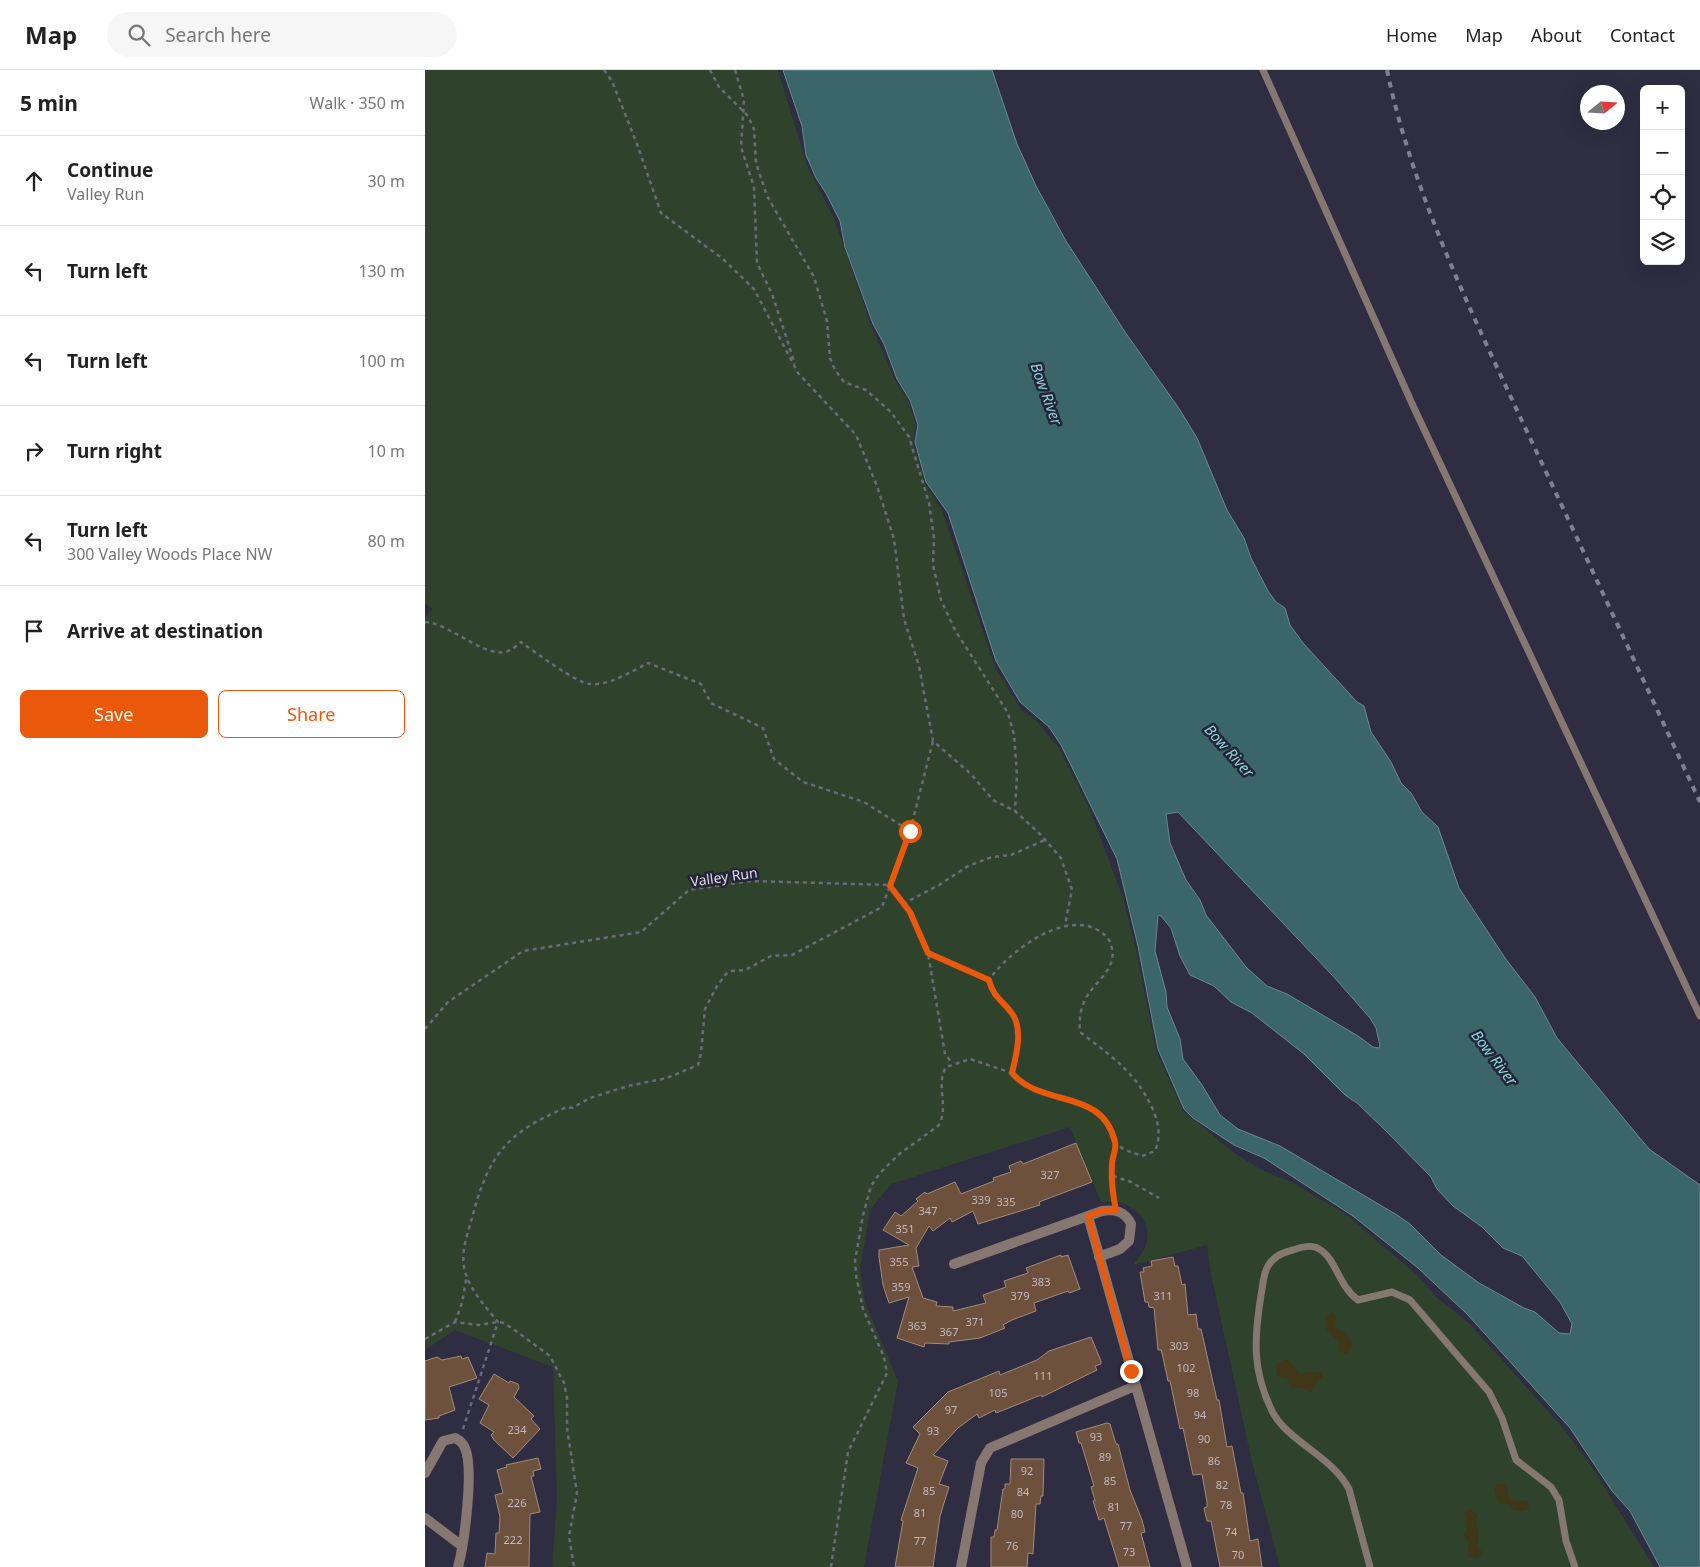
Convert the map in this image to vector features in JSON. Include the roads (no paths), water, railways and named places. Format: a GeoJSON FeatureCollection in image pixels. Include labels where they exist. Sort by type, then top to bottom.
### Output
{"type":"FeatureCollection","features":[{"type":"Feature","properties":{"kind":"street"},"geometry":{"type":"LineString","coordinates":[[954,1264],[1102,1211],[1116,1210],[1128,1219],[1131,1235],[1126,1245],[1099,1256]]}},
{"type":"Feature","properties":{"kind":"street"},"geometry":{"type":"LineString","coordinates":[[1088,1216],[1187,1567]]}},
{"type":"Feature","properties":{"kind":"street"},"geometry":{"type":"LineString","coordinates":[[961,1567],[981,1463],[990,1448],[1135,1386]]}},
{"type":"Feature","properties":{"kind":"street"},"geometry":{"type":"LineString","coordinates":[[425,1473],[443,1441],[451,1438],[459,1440],[466,1451],[468,1484],[462,1546],[457,1567]]}},
{"type":"Feature","properties":{"kind":"street"},"geometry":{"type":"LineString","coordinates":[[425,1518],[462,1546]]}},
{"type":"Feature","properties":{"kind":"lane"},"geometry":{"type":"LineString","coordinates":[[1263,70],[1414,408],[1700,1016]]}},
{"type":"Feature","properties":{"kind":"lane"},"geometry":{"type":"LineString","coordinates":[[1370,1567],[1349,1489],[1335,1468],[1282,1426],[1273,1411],[1257,1363],[1255,1334],[1265,1272],[1274,1259],[1298,1248],[1311,1246],[1319,1248],[1329,1257],[1346,1290],[1357,1300],[1392,1292],[1398,1293],[1410,1300],[1424,1316],[1489,1392],[1503,1418],[1516,1460],[1551,1487],[1559,1500],[1566,1541],[1575,1567]]}},
{"type":"Feature","properties":{"kind":"water","name":"Bow River"},"geometry":{"type":"Polygon","coordinates":[[[783,70],[992,70],[1017,144],[1036,186],[1066,241],[1197,438],[1227,510],[1244,538],[1251,558],[1268,591],[1276,602],[1285,608],[1290,625],[1303,643],[1357,702],[1364,706],[1371,732],[1391,762],[1401,783],[1411,793],[1422,812],[1438,827],[1459,888],[1505,958],[1535,997],[1557,1038],[1649,1149],[1700,1185],[1700,1567],[1660,1567],[1630,1511],[1612,1491],[1570,1428],[1467,1314],[1418,1268],[1353,1216],[1264,1158],[1234,1145],[1193,1118],[1184,1109],[1158,1049],[1138,946],[1117,859],[1061,745],[1049,727],[1020,702],[996,661],[948,513],[926,482],[915,442],[918,425],[910,400],[897,379],[884,344],[873,324],[845,247],[840,221],[816,178],[806,155],[802,126],[783,70]],[[1178,812],[1166,814],[1170,843],[1186,880],[1200,900],[1206,915],[1246,967],[1267,986],[1287,994],[1373,1047],[1379,1048],[1376,1028],[1370,1018],[1333,976],[1178,812]],[[1160,915],[1158,916],[1155,951],[1166,992],[1167,1007],[1180,1039],[1183,1059],[1202,1085],[1220,1115],[1238,1129],[1280,1146],[1397,1215],[1410,1224],[1441,1255],[1479,1283],[1524,1308],[1535,1312],[1559,1333],[1570,1334],[1572,1324],[1560,1302],[1522,1256],[1503,1248],[1482,1227],[1453,1206],[1437,1189],[1431,1177],[1385,1130],[1357,1103],[1345,1095],[1304,1054],[1252,1013],[1231,1002],[1214,986],[1190,975],[1180,956],[1171,928],[1160,915]]]}},
{"type":"Feature","properties":{"kind":"railway"},"geometry":{"type":"LineString","coordinates":[[1387,70],[1411,160],[1444,249],[1502,379],[1700,802]]}}]}
